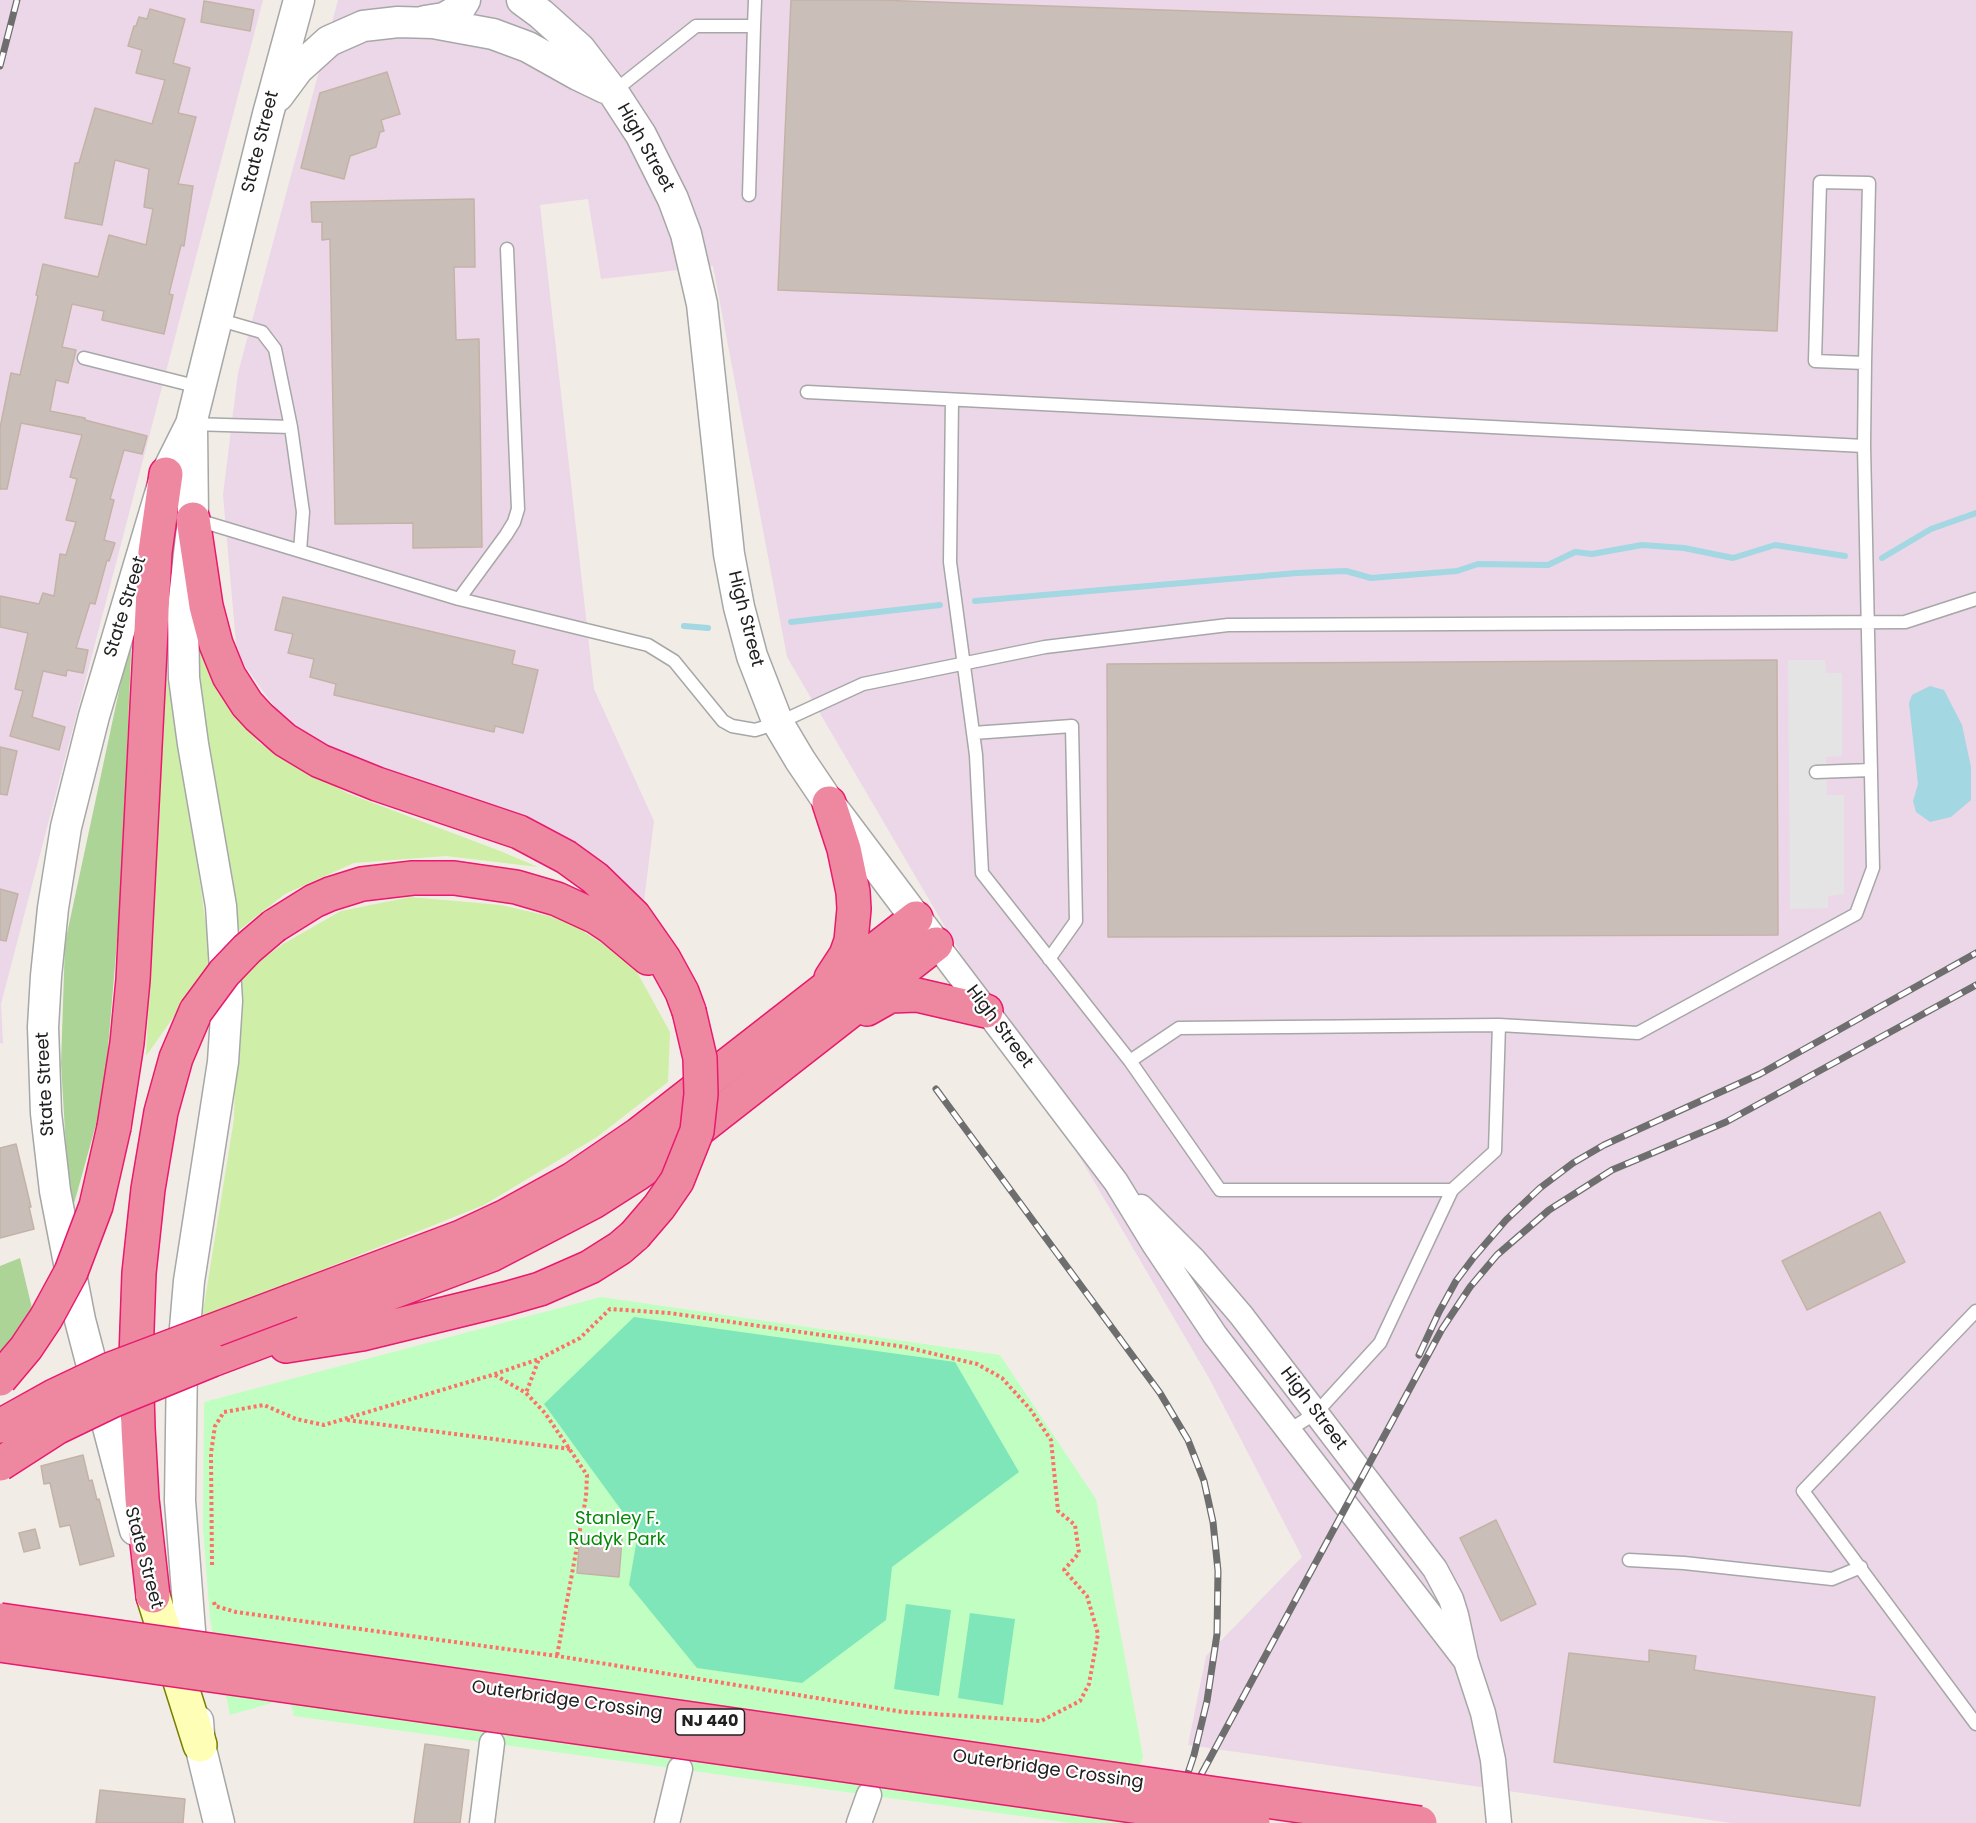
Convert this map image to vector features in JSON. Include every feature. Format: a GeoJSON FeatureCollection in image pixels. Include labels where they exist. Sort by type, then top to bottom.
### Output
{"type":"FeatureCollection","features":[{"type":"Feature","properties":{"kind":"highway"},"geometry":{"type":"LineString","coordinates":[[0,1379],[26,1348],[46,1318],[71,1272],[96,1206],[114,1127],[133,980],[155,552],[166,474]]}},
{"type":"Feature","properties":{"kind":"highway"},"geometry":{"type":"LineString","coordinates":[[193,519],[199,566],[216,644],[229,676],[247,704],[259,717],[285,740],[320,761],[377,784],[519,832],[566,857],[595,878],[634,916],[664,958],[689,1011],[700,1058],[701,1094],[697,1131],[677,1182],[653,1215],[620,1248],[590,1267],[540,1289],[362,1334],[300,1323]]}},
{"type":"Feature","properties":{"kind":"highway"},"geometry":{"type":"LineString","coordinates":[[819,991],[846,955],[854,925],[850,874],[838,828],[828,802]]}},
{"type":"Feature","properties":{"kind":"highway"},"geometry":{"type":"LineString","coordinates":[[153,1596],[142,1499],[137,1419],[136,1327],[148,1189],[161,1112],[176,1058],[196,1011],[214,984],[273,926],[330,894],[379,881],[433,878],[475,880],[506,885],[557,899],[596,917],[627,938],[655,965],[678,993],[689,1011]]}},
{"type":"Feature","properties":{"kind":"highway"},"geometry":{"type":"LineString","coordinates":[[0,1426],[102,1373],[300,1323],[559,1187],[639,1134],[819,991],[916,918]]}},
{"type":"Feature","properties":{"kind":"highway"},"geometry":{"type":"LineString","coordinates":[[0,1464],[56,1428],[114,1400],[300,1323],[491,1255],[593,1202],[673,1149],[936,944]]}},
{"type":"Feature","properties":{"kind":"highway"},"geometry":{"type":"LineString","coordinates":[[837,1020],[866,1009],[890,996],[917,995],[986,1011]]}},
{"type":"Feature","properties":{"kind":"highway","name":"Outerbridge Crossing"},"geometry":{"type":"LineString","coordinates":[[0,1620],[1419,1823]]}},
{"type":"Feature","properties":{"kind":"highway","name":"Outerbridge Crossing"},"geometry":{"type":"LineString","coordinates":[[0,1645],[1253,1823]]}},
{"type":"Feature","properties":{"kind":"main road","name":"State Street"},"geometry":{"type":"LineString","coordinates":[[153,1596],[200,1746]]}},
{"type":"Feature","properties":{"kind":"street","name":"State Street"},"geometry":{"type":"LineString","coordinates":[[153,1596],[80,1320],[62,1237],[48,1138],[43,1028],[45,976],[66,827],[103,685],[166,474],[192,424],[268,114],[299,0]]}},
{"type":"Feature","properties":{"kind":"street"},"geometry":{"type":"LineString","coordinates":[[416,22],[444,18],[460,8],[465,0]]}},
{"type":"Feature","properties":{"kind":"street","name":"High Street"},"geometry":{"type":"LineString","coordinates":[[522,0],[580,49],[614,92],[657,165],[681,218],[703,314],[734,581],[752,656],[778,723],[828,802],[1116,1182],[1194,1306],[1466,1661]]}},
{"type":"Feature","properties":{"kind":"street"},"geometry":{"type":"LineString","coordinates":[[268,114],[298,69],[329,41],[363,26],[380,23],[416,22],[451,25],[493,34],[544,54],[578,75],[614,92]]}},
{"type":"Feature","properties":{"kind":"street","name":"State Street"},"geometry":{"type":"LineString","coordinates":[[192,424],[193,519],[183,608],[184,678],[221,906],[227,1001],[223,1062],[189,1281],[180,1389],[180,1501],[200,1746],[219,1823]]}},
{"type":"Feature","properties":{"kind":"street","name":"High Street"},"geometry":{"type":"LineString","coordinates":[[1116,1182],[1194,1260],[1241,1315],[1435,1569],[1451,1599],[1488,1736],[1497,1785],[1499,1823]]}},
{"type":"Feature","properties":{"kind":"street"},"geometry":{"type":"LineString","coordinates":[[482,1823],[492,1743]]}},
{"type":"Feature","properties":{"kind":"street"},"geometry":{"type":"LineString","coordinates":[[667,1823],[680,1769]]}},
{"type":"Feature","properties":{"kind":"street"},"geometry":{"type":"LineString","coordinates":[[859,1823],[869,1795]]}},
{"type":"Feature","properties":{"kind":"lane"},"geometry":{"type":"LineString","coordinates":[[749,195],[755,0]]}},
{"type":"Feature","properties":{"kind":"lane"},"geometry":{"type":"LineString","coordinates":[[614,92],[696,26],[754,26]]}},
{"type":"Feature","properties":{"kind":"lane"},"geometry":{"type":"LineString","coordinates":[[1130,1061],[1179,1028],[1498,1025],[1638,1033],[1856,914],[1873,868],[1864,446],[1869,183],[1820,182],[1815,361],[1865,363]]}},
{"type":"Feature","properties":{"kind":"lane"},"geometry":{"type":"LineString","coordinates":[[459,598],[506,535],[514,522],[518,509],[507,249]]}},
{"type":"Feature","properties":{"kind":"lane"},"geometry":{"type":"LineString","coordinates":[[217,319],[262,332],[275,349],[291,427],[303,512],[300,551]]}},
{"type":"Feature","properties":{"kind":"lane"},"geometry":{"type":"LineString","coordinates":[[84,358],[201,387]]}},
{"type":"Feature","properties":{"kind":"lane"},"geometry":{"type":"LineString","coordinates":[[807,392],[1864,446]]}},
{"type":"Feature","properties":{"kind":"lane"},"geometry":{"type":"LineString","coordinates":[[952,400],[950,562],[976,755],[982,873],[1130,1061],[1220,1190],[1452,1190]]}},
{"type":"Feature","properties":{"kind":"lane"},"geometry":{"type":"LineString","coordinates":[[192,424],[291,427]]}},
{"type":"Feature","properties":{"kind":"lane"},"geometry":{"type":"LineString","coordinates":[[193,519],[459,598],[648,645],[674,661],[715,713],[732,726],[755,730],[778,723],[863,684],[1045,647],[1228,626],[1905,622],[1976,599]]}},
{"type":"Feature","properties":{"kind":"lane"},"geometry":{"type":"LineString","coordinates":[[973,733],[1072,726],[1076,921],[1049,958]]}},
{"type":"Feature","properties":{"kind":"lane"},"geometry":{"type":"LineString","coordinates":[[1816,772],[1871,770]]}},
{"type":"Feature","properties":{"kind":"lane"},"geometry":{"type":"LineString","coordinates":[[1288,1430],[1316,1413],[1380,1343],[1452,1190],[1495,1150],[1498,1025]]}},
{"type":"Feature","properties":{"kind":"lane"},"geometry":{"type":"LineString","coordinates":[[1976,1311],[1803,1491],[1976,1724]]}},
{"type":"Feature","properties":{"kind":"lane"},"geometry":{"type":"LineString","coordinates":[[1629,1560],[1684,1563],[1832,1579],[1861,1567]]}},
{"type":"Feature","properties":{"kind":"path"},"geometry":{"type":"LineString","coordinates":[[212,1567],[211,1453],[215,1426],[224,1412],[264,1405],[296,1419],[324,1425],[539,1359],[580,1338],[610,1309],[631,1309],[905,1347],[976,1364],[1002,1378],[1030,1409],[1052,1440],[1058,1510],[1075,1525],[1079,1553],[1064,1570],[1088,1596],[1098,1634],[1089,1684],[1080,1701],[1041,1721],[903,1712],[557,1656],[236,1612],[215,1606],[214,1597]]}},
{"type":"Feature","properties":{"kind":"path"},"geometry":{"type":"LineString","coordinates":[[526,1393],[539,1359]]}},
{"type":"Feature","properties":{"kind":"path"},"geometry":{"type":"LineString","coordinates":[[494,1374],[526,1393],[545,1413],[587,1475],[586,1497],[557,1656]]}},
{"type":"Feature","properties":{"kind":"path"},"geometry":{"type":"LineString","coordinates":[[343,1419],[570,1449]]}},
{"type":"Feature","properties":{"kind":"shaded area"},"geometry":{"type":"Polygon","coordinates":[[[0,0],[263,0],[1,1004],[3,1044],[0,1043],[0,0]]]}},
{"type":"Feature","properties":{"kind":"shaded area"},"geometry":{"type":"Polygon","coordinates":[[[338,0],[1976,0],[1976,1823],[1731,1823],[1188,1745],[1206,1656],[1302,1557],[1209,1378],[787,657],[713,266],[601,279],[588,199],[540,205],[594,689],[654,821],[643,909],[558,834],[305,749],[237,655],[223,495],[238,373],[338,0]]]}},
{"type":"Feature","properties":{"kind":"shaded area"},"geometry":{"type":"Polygon","coordinates":[[[1788,660],[1825,660],[1826,673],[1842,673],[1842,756],[1826,757],[1827,795],[1844,795],[1844,894],[1828,896],[1828,908],[1790,909],[1788,660]]]}},
{"type":"Feature","properties":{"kind":"green space"},"geometry":{"type":"Polygon","coordinates":[[[132,630],[121,894],[104,1096],[70,1218],[61,1063],[65,943],[132,630]]]}},
{"type":"Feature","properties":{"kind":"green space"},"geometry":{"type":"Polygon","coordinates":[[[196,645],[258,742],[347,793],[538,867],[446,856],[354,863],[285,894],[238,931],[195,695],[196,645]]]}},
{"type":"Feature","properties":{"kind":"green space"},"geometry":{"type":"Polygon","coordinates":[[[163,661],[184,762],[211,964],[146,1056],[163,661]]]}},
{"type":"Feature","properties":{"kind":"green space"},"geometry":{"type":"Polygon","coordinates":[[[410,897],[501,905],[566,920],[632,963],[670,1032],[668,1082],[597,1137],[484,1205],[202,1318],[234,1119],[238,977],[283,944],[341,911],[410,897]]]}},
{"type":"Feature","properties":{"kind":"green space"},"geometry":{"type":"Polygon","coordinates":[[[20,1258],[32,1308],[17,1343],[0,1354],[0,1266],[20,1258]]]}},
{"type":"Feature","properties":{"kind":"green space","name":"Stanley F. Rudyk Park"},"geometry":{"type":"Polygon","coordinates":[[[601,1297],[1000,1355],[1096,1499],[1143,1756],[1124,1823],[1071,1823],[294,1716],[289,1698],[230,1715],[210,1619],[203,1528],[204,1402],[601,1297]]]}},
{"type":"Feature","properties":{"kind":"green space"},"geometry":{"type":"Polygon","coordinates":[[[634,1317],[955,1362],[1019,1472],[892,1567],[886,1620],[802,1683],[697,1668],[629,1585],[638,1533],[544,1404],[634,1317]]]}},
{"type":"Feature","properties":{"kind":"green space"},"geometry":{"type":"Polygon","coordinates":[[[906,1604],[951,1610],[939,1696],[894,1689],[906,1604]]]}},
{"type":"Feature","properties":{"kind":"green space"},"geometry":{"type":"Polygon","coordinates":[[[970,1613],[1015,1619],[1003,1705],[958,1698],[970,1613]]]}},
{"type":"Feature","properties":{"kind":"water"},"geometry":{"type":"Polygon","coordinates":[[[1930,686],[1944,690],[1962,725],[1971,767],[1971,800],[1951,817],[1930,822],[1916,812],[1913,801],[1918,784],[1909,703],[1912,695],[1930,686]]]}},
{"type":"Feature","properties":{"kind":"building"},"geometry":{"type":"Polygon","coordinates":[[[791,0],[877,0],[1792,32],[1777,331],[778,290],[791,0]]]}},
{"type":"Feature","properties":{"kind":"building"},"geometry":{"type":"Polygon","coordinates":[[[204,1],[254,10],[250,31],[201,22],[204,1]]]}},
{"type":"Feature","properties":{"kind":"building"},"geometry":{"type":"Polygon","coordinates":[[[150,9],[185,19],[173,63],[190,68],[178,113],[196,117],[178,184],[193,186],[184,246],[181,245],[169,294],[173,295],[164,334],[102,320],[104,311],[72,304],[62,347],[76,350],[68,383],[56,380],[50,411],[85,418],[85,420],[147,436],[142,454],[124,450],[110,499],[114,500],[104,540],[115,543],[109,561],[107,560],[95,604],[90,603],[76,648],[88,650],[83,673],[67,670],[66,676],[43,671],[32,717],[65,727],[59,750],[10,736],[23,691],[15,689],[28,633],[0,627],[0,596],[39,604],[43,593],[54,596],[60,554],[66,555],[76,522],[66,520],[77,479],[70,477],[82,435],[21,423],[7,489],[0,489],[0,428],[11,373],[20,375],[43,264],[98,277],[109,235],[146,245],[153,209],[144,207],[149,169],[115,160],[102,225],[65,218],[75,163],[79,163],[95,108],[152,124],[165,80],[136,73],[142,50],[128,46],[139,17],[147,19],[150,9]]]}},
{"type":"Feature","properties":{"kind":"building"},"geometry":{"type":"Polygon","coordinates":[[[387,72],[400,114],[381,120],[384,131],[380,132],[376,147],[350,156],[344,179],[301,168],[320,93],[387,72]]]}},
{"type":"Feature","properties":{"kind":"building"},"geometry":{"type":"Polygon","coordinates":[[[474,199],[475,267],[454,267],[456,340],[479,339],[482,547],[413,548],[413,523],[335,524],[330,239],[322,240],[322,222],[312,222],[311,202],[474,199]]]}},
{"type":"Feature","properties":{"kind":"building"},"geometry":{"type":"Polygon","coordinates":[[[283,597],[515,651],[512,664],[538,670],[523,733],[495,726],[494,732],[334,695],[336,684],[310,677],[314,659],[288,653],[293,634],[275,630],[283,597]]]}},
{"type":"Feature","properties":{"kind":"building"},"geometry":{"type":"Polygon","coordinates":[[[1777,660],[1778,935],[1108,937],[1107,664],[1777,660]]]}},
{"type":"Feature","properties":{"kind":"building"},"geometry":{"type":"Polygon","coordinates":[[[0,747],[17,751],[7,795],[0,794],[0,747]]]}},
{"type":"Feature","properties":{"kind":"building"},"geometry":{"type":"Polygon","coordinates":[[[0,889],[18,894],[6,941],[0,940],[0,889]]]}},
{"type":"Feature","properties":{"kind":"building"},"geometry":{"type":"Polygon","coordinates":[[[16,1144],[34,1229],[0,1238],[0,1148],[16,1144]]]}},
{"type":"Feature","properties":{"kind":"building"},"geometry":{"type":"Polygon","coordinates":[[[1880,1212],[1905,1262],[1807,1310],[1782,1261],[1880,1212]]]}},
{"type":"Feature","properties":{"kind":"building"},"geometry":{"type":"Polygon","coordinates":[[[83,1455],[89,1481],[92,1480],[97,1500],[99,1499],[114,1556],[80,1565],[70,1525],[60,1527],[50,1483],[44,1484],[41,1466],[83,1455]]]}},
{"type":"Feature","properties":{"kind":"building"},"geometry":{"type":"Polygon","coordinates":[[[1496,1520],[1536,1604],[1501,1621],[1460,1538],[1496,1520]]]}},
{"type":"Feature","properties":{"kind":"building"},"geometry":{"type":"Polygon","coordinates":[[[35,1529],[40,1548],[24,1552],[19,1533],[35,1529]]]}},
{"type":"Feature","properties":{"kind":"building"},"geometry":{"type":"Polygon","coordinates":[[[580,1535],[622,1539],[619,1577],[577,1573],[580,1535]]]}},
{"type":"Feature","properties":{"kind":"building"},"geometry":{"type":"Polygon","coordinates":[[[1649,1650],[1696,1656],[1694,1670],[1875,1697],[1860,1806],[1554,1762],[1569,1653],[1649,1662],[1649,1650]]]}},
{"type":"Feature","properties":{"kind":"building"},"geometry":{"type":"Polygon","coordinates":[[[425,1744],[469,1750],[460,1823],[414,1823],[425,1744]]]}},
{"type":"Feature","properties":{"kind":"building"},"geometry":{"type":"Polygon","coordinates":[[[100,1790],[185,1799],[183,1823],[96,1823],[100,1790]]]}},
{"type":"Feature","properties":{"kind":"waterway"},"geometry":{"type":"LineString","coordinates":[[1882,558],[1931,529],[1976,513]]}},
{"type":"Feature","properties":{"kind":"waterway"},"geometry":{"type":"LineString","coordinates":[[975,601],[1297,573],[1346,571],[1371,578],[1457,571],[1478,564],[1548,565],[1575,552],[1592,554],[1642,545],[1684,548],[1733,558],[1775,545],[1845,556]]}},
{"type":"Feature","properties":{"kind":"waterway"},"geometry":{"type":"LineString","coordinates":[[791,622],[940,605]]}},
{"type":"Feature","properties":{"kind":"waterway"},"geometry":{"type":"LineString","coordinates":[[684,626],[708,628]]}},
{"type":"Feature","properties":{"kind":"railway"},"geometry":{"type":"LineString","coordinates":[[0,66],[17,0]]}},
{"type":"Feature","properties":{"kind":"railway"},"geometry":{"type":"LineString","coordinates":[[1419,1355],[1456,1281],[1474,1257],[1506,1220],[1540,1188],[1573,1163],[1604,1145],[1760,1074],[1976,953]]}},
{"type":"Feature","properties":{"kind":"railway"},"geometry":{"type":"LineString","coordinates":[[1175,1823],[1442,1329],[1470,1287],[1497,1255],[1549,1210],[1612,1170],[1726,1122],[1976,985]]}},
{"type":"Feature","properties":{"kind":"railway"},"geometry":{"type":"LineString","coordinates":[[936,1089],[1160,1393],[1188,1440],[1204,1481],[1213,1522],[1218,1571],[1217,1634],[1207,1701],[1194,1755],[1178,1803]]}}]}
